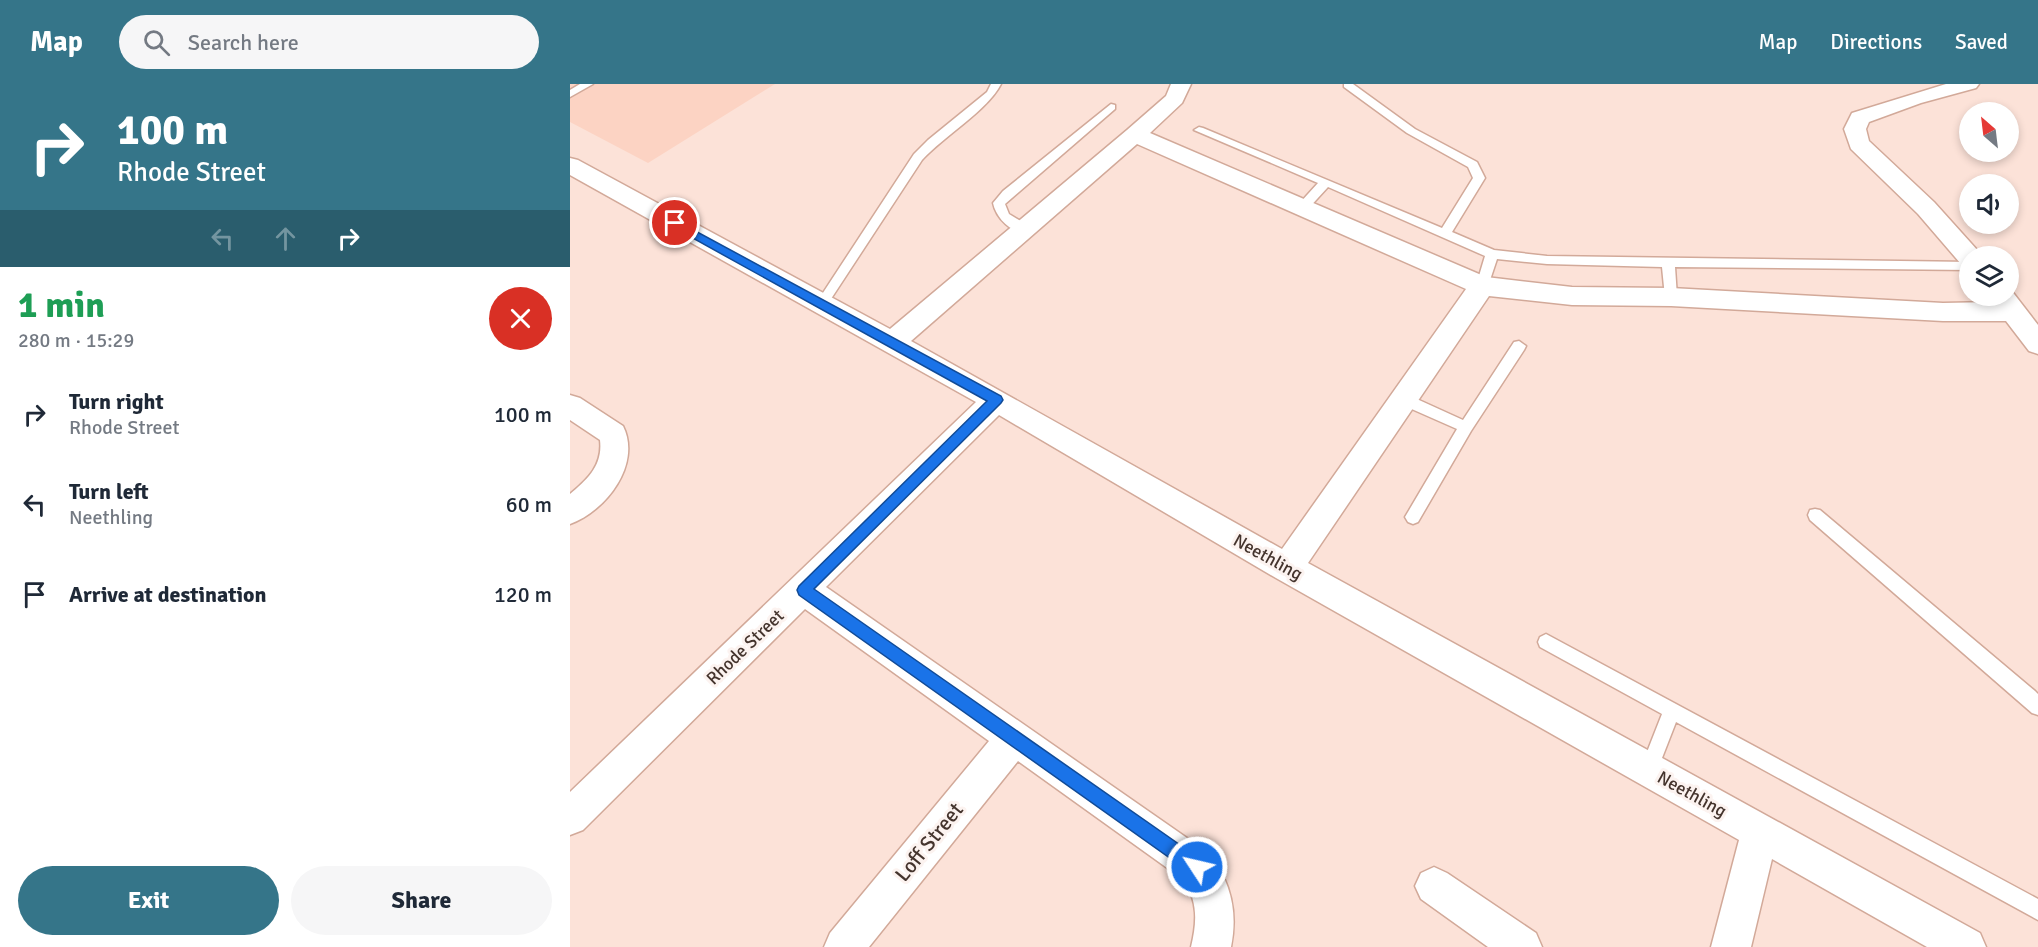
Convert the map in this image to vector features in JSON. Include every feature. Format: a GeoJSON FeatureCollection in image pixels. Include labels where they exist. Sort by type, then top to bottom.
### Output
{"type":"FeatureCollection","features":[{"type":"Feature","properties":{"kind":"street"},"geometry":{"type":"LineString","coordinates":[[891,343],[1135,135],[1175,99],[1181,84]]}},
{"type":"Feature","properties":{"kind":"street"},"geometry":{"type":"LineString","coordinates":[[1959,246],[1926,208],[1859,144],[1855,129],[1860,118],[1914,99],[1969,84]]}},
{"type":"Feature","properties":{"kind":"street"},"geometry":{"type":"LineString","coordinates":[[1135,135],[1482,286],[1572,296],[1671,297],[1943,312],[1986,306]]}},
{"type":"Feature","properties":{"kind":"street","name":"Neethling"},"geometry":{"type":"LineString","coordinates":[[570,165],[996,400],[1287,568],[1966,947]]}},
{"type":"Feature","properties":{"kind":"street"},"geometry":{"type":"LineString","coordinates":[[1287,568],[1482,286]]}},
{"type":"Feature","properties":{"kind":"street"},"geometry":{"type":"LineString","coordinates":[[2009,306],[2038,344]]}},
{"type":"Feature","properties":{"kind":"street","name":"Rhode Street"},"geometry":{"type":"LineString","coordinates":[[570,817],[996,400]]}},
{"type":"Feature","properties":{"kind":"street"},"geometry":{"type":"LineString","coordinates":[[570,406],[613,434],[617,450],[611,471],[589,497],[570,512]]}},
{"type":"Feature","properties":{"kind":"street"},"geometry":{"type":"LineString","coordinates":[[804,590],[1197,867],[1210,884],[1215,905],[1215,932],[1211,947]]}},
{"type":"Feature","properties":{"kind":"street","name":"Loff Street"},"geometry":{"type":"LineString","coordinates":[[844,947],[1015,737]]}},
{"type":"Feature","properties":{"kind":"street"},"geometry":{"type":"LineString","coordinates":[[1731,947],[1760,832]]}},
{"type":"Feature","properties":{"kind":"street"},"geometry":{"type":"LineString","coordinates":[[1434,886],[1522,947]]}},
{"type":"Feature","properties":{"kind":"lane"},"geometry":{"type":"LineString","coordinates":[[570,94],[588,84]]}},
{"type":"Feature","properties":{"kind":"lane"},"geometry":{"type":"LineString","coordinates":[[821,304],[918,157],[932,141],[991,94],[996,84]]}},
{"type":"Feature","properties":{"kind":"lane"},"geometry":{"type":"LineString","coordinates":[[1348,86],[1390,118],[1473,165],[1477,171],[1479,178],[1445,233]]}},
{"type":"Feature","properties":{"kind":"lane"},"geometry":{"type":"LineString","coordinates":[[1025,229],[1004,219],[1000,213],[999,203],[1111,107]]}},
{"type":"Feature","properties":{"kind":"lane"},"geometry":{"type":"LineString","coordinates":[[1199,130],[1492,254],[1546,260],[1959,266]]}},
{"type":"Feature","properties":{"kind":"lane"},"geometry":{"type":"LineString","coordinates":[[1302,208],[1326,182]]}},
{"type":"Feature","properties":{"kind":"lane"},"geometry":{"type":"LineString","coordinates":[[1482,286],[1492,254]]}},
{"type":"Feature","properties":{"kind":"lane"},"geometry":{"type":"LineString","coordinates":[[1668,263],[1671,297]]}},
{"type":"Feature","properties":{"kind":"lane"},"geometry":{"type":"LineString","coordinates":[[1413,517],[1466,427],[1518,346]]}},
{"type":"Feature","properties":{"kind":"lane"},"geometry":{"type":"LineString","coordinates":[[1403,399],[1466,427]]}},
{"type":"Feature","properties":{"kind":"lane"},"geometry":{"type":"LineString","coordinates":[[1815,515],[2038,707]]}},
{"type":"Feature","properties":{"kind":"lane"},"geometry":{"type":"LineString","coordinates":[[1546,642],[2038,910]]}},
{"type":"Feature","properties":{"kind":"lane"},"geometry":{"type":"LineString","coordinates":[[1649,770],[1672,711]]}},
{"type":"Feature","properties":{"kind":"shaded area"},"geometry":{"type":"Polygon","coordinates":[[[570,84],[775,84],[648,163],[570,122],[570,84]]]}},
{"type":"Feature","properties":{"kind":"route"},"geometry":{"type":"LineString","coordinates":[[675,223],[996,400],[804,590],[1197,867]]}}]}
